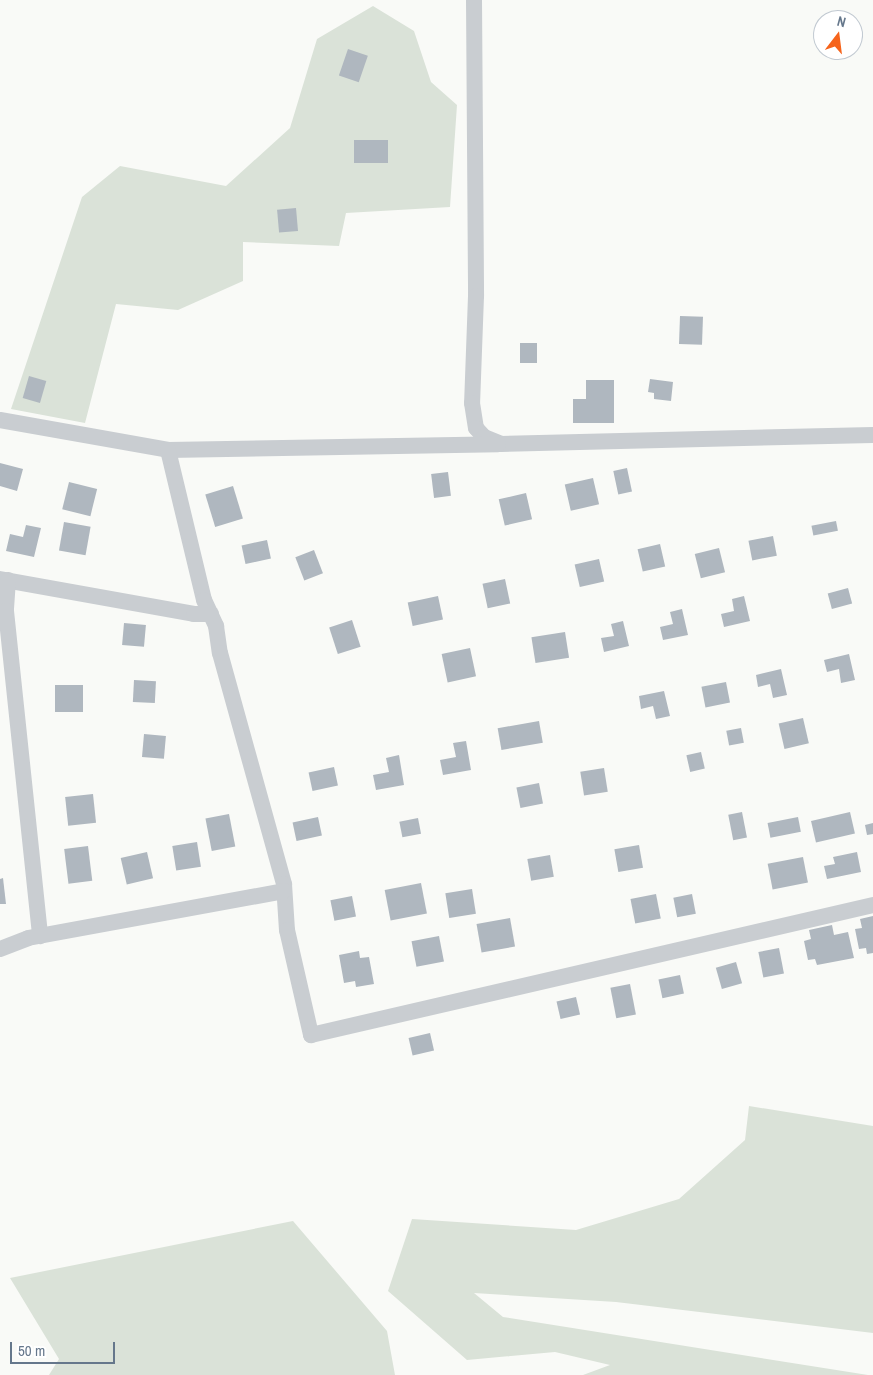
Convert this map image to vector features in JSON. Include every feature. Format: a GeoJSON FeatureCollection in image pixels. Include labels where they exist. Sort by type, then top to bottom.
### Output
{"type":"FeatureCollection","features":[{"type":"Feature","properties":{"kind":"street"},"geometry":{"type":"LineString","coordinates":[[474,0],[476,296],[472,403],[476,428],[484,438],[500,444]]}},
{"type":"Feature","properties":{"kind":"street"},"geometry":{"type":"LineString","coordinates":[[0,420],[168,450],[873,435]]}},
{"type":"Feature","properties":{"kind":"street"},"geometry":{"type":"LineString","coordinates":[[168,450],[204,600],[216,626],[220,653],[284,891],[287,930],[311,1035],[873,905]]}},
{"type":"Feature","properties":{"kind":"street"},"geometry":{"type":"LineString","coordinates":[[40,936],[4,580],[194,614],[211,614]]}},
{"type":"Feature","properties":{"kind":"street"},"geometry":{"type":"LineString","coordinates":[[0,949],[40,936],[284,891]]}},
{"type":"Feature","properties":{"kind":"shaded area"},"geometry":{"type":"Polygon","coordinates":[[[373,6],[414,31],[431,82],[457,105],[450,207],[346,213],[339,246],[243,242],[243,281],[178,310],[116,304],[85,423],[11,409],[82,197],[120,166],[226,186],[290,128],[317,39],[373,6]]]}},
{"type":"Feature","properties":{"kind":"shaded area"},"geometry":{"type":"Polygon","coordinates":[[[749,1106],[873,1126],[873,1333],[616,1302],[474,1293],[503,1317],[868,1375],[583,1375],[610,1365],[555,1352],[467,1360],[388,1291],[412,1219],[576,1230],[679,1199],[745,1140],[749,1106]]]}},
{"type":"Feature","properties":{"kind":"shaded area"},"geometry":{"type":"Polygon","coordinates":[[[293,1221],[387,1331],[395,1375],[49,1375],[59,1359],[10,1278],[293,1221]]]}},
{"type":"Feature","properties":{"kind":"building"},"geometry":{"type":"Polygon","coordinates":[[[348,49],[368,56],[359,82],[339,75],[348,49]]]}},
{"type":"Feature","properties":{"kind":"building"},"geometry":{"type":"Polygon","coordinates":[[[354,140],[388,140],[388,163],[354,163],[354,140]]]}},
{"type":"Feature","properties":{"kind":"building"},"geometry":{"type":"Polygon","coordinates":[[[296,208],[298,231],[279,233],[277,210],[296,208]]]}},
{"type":"Feature","properties":{"kind":"building"},"geometry":{"type":"Polygon","coordinates":[[[680,316],[703,317],[702,345],[679,344],[680,316]]]}},
{"type":"Feature","properties":{"kind":"building"},"geometry":{"type":"Polygon","coordinates":[[[520,343],[537,343],[537,363],[520,363],[520,343]]]}},
{"type":"Feature","properties":{"kind":"building"},"geometry":{"type":"Polygon","coordinates":[[[29,376],[46,381],[40,403],[23,398],[29,376]]]}},
{"type":"Feature","properties":{"kind":"building"},"geometry":{"type":"Polygon","coordinates":[[[650,379],[673,382],[671,401],[654,399],[654,393],[648,392],[650,379]]]}},
{"type":"Feature","properties":{"kind":"building"},"geometry":{"type":"Polygon","coordinates":[[[586,380],[614,380],[614,423],[573,423],[573,399],[586,399],[586,380]]]}},
{"type":"Feature","properties":{"kind":"building"},"geometry":{"type":"Polygon","coordinates":[[[0,463],[23,469],[17,491],[0,486],[0,463]]]}},
{"type":"Feature","properties":{"kind":"building"},"geometry":{"type":"Polygon","coordinates":[[[627,468],[632,491],[618,494],[613,471],[627,468]]]}},
{"type":"Feature","properties":{"kind":"building"},"geometry":{"type":"Polygon","coordinates":[[[448,472],[451,496],[434,498],[431,474],[448,472]]]}},
{"type":"Feature","properties":{"kind":"building"},"geometry":{"type":"Polygon","coordinates":[[[593,478],[599,504],[571,511],[565,485],[593,478]]]}},
{"type":"Feature","properties":{"kind":"building"},"geometry":{"type":"Polygon","coordinates":[[[69,482],[97,489],[90,516],[62,509],[69,482]]]}},
{"type":"Feature","properties":{"kind":"building"},"geometry":{"type":"Polygon","coordinates":[[[233,486],[243,519],[215,527],[205,494],[233,486]]]}},
{"type":"Feature","properties":{"kind":"building"},"geometry":{"type":"Polygon","coordinates":[[[526,493],[532,519],[505,526],[499,499],[526,493]]]}},
{"type":"Feature","properties":{"kind":"building"},"geometry":{"type":"Polygon","coordinates":[[[836,521],[838,531],[813,536],[811,526],[836,521]]]}},
{"type":"Feature","properties":{"kind":"building"},"geometry":{"type":"Polygon","coordinates":[[[64,522],[91,527],[86,555],[59,551],[64,522]]]}},
{"type":"Feature","properties":{"kind":"building"},"geometry":{"type":"Polygon","coordinates":[[[26,525],[41,528],[34,557],[6,551],[10,534],[23,537],[26,525]]]}},
{"type":"Feature","properties":{"kind":"building"},"geometry":{"type":"Polygon","coordinates":[[[773,536],[777,556],[752,560],[748,541],[773,536]]]}},
{"type":"Feature","properties":{"kind":"building"},"geometry":{"type":"Polygon","coordinates":[[[267,540],[271,559],[246,564],[242,545],[267,540]]]}},
{"type":"Feature","properties":{"kind":"building"},"geometry":{"type":"Polygon","coordinates":[[[660,544],[665,566],[643,572],[638,549],[660,544]]]}},
{"type":"Feature","properties":{"kind":"building"},"geometry":{"type":"Polygon","coordinates":[[[719,548],[725,572],[701,578],[695,554],[719,548]]]}},
{"type":"Feature","properties":{"kind":"building"},"geometry":{"type":"Polygon","coordinates":[[[314,550],[323,573],[304,581],[295,557],[314,550]]]}},
{"type":"Feature","properties":{"kind":"building"},"geometry":{"type":"Polygon","coordinates":[[[599,559],[604,581],[580,587],[575,565],[599,559]]]}},
{"type":"Feature","properties":{"kind":"building"},"geometry":{"type":"Polygon","coordinates":[[[505,579],[510,603],[488,608],[483,584],[505,579]]]}},
{"type":"Feature","properties":{"kind":"building"},"geometry":{"type":"Polygon","coordinates":[[[848,588],[852,603],[832,609],[828,593],[848,588]]]}},
{"type":"Feature","properties":{"kind":"building"},"geometry":{"type":"Polygon","coordinates":[[[438,596],[443,619],[413,626],[408,602],[438,596]]]}},
{"type":"Feature","properties":{"kind":"building"},"geometry":{"type":"Polygon","coordinates":[[[744,596],[750,621],[724,627],[721,614],[734,611],[732,599],[744,596]]]}},
{"type":"Feature","properties":{"kind":"building"},"geometry":{"type":"Polygon","coordinates":[[[682,609],[688,635],[663,640],[660,627],[673,624],[670,612],[682,609]]]}},
{"type":"Feature","properties":{"kind":"building"},"geometry":{"type":"Polygon","coordinates":[[[352,620],[361,647],[338,654],[329,627],[352,620]]]}},
{"type":"Feature","properties":{"kind":"building"},"geometry":{"type":"Polygon","coordinates":[[[623,621],[629,646],[604,652],[601,638],[614,636],[611,624],[623,621]]]}},
{"type":"Feature","properties":{"kind":"building"},"geometry":{"type":"Polygon","coordinates":[[[124,623],[146,625],[144,647],[122,645],[124,623]]]}},
{"type":"Feature","properties":{"kind":"building"},"geometry":{"type":"Polygon","coordinates":[[[565,632],[569,658],[535,663],[531,637],[565,632]]]}},
{"type":"Feature","properties":{"kind":"building"},"geometry":{"type":"Polygon","coordinates":[[[470,648],[476,676],[448,682],[442,654],[470,648]]]}},
{"type":"Feature","properties":{"kind":"building"},"geometry":{"type":"Polygon","coordinates":[[[849,654],[855,680],[841,683],[839,669],[827,672],[824,660],[849,654]]]}},
{"type":"Feature","properties":{"kind":"building"},"geometry":{"type":"Polygon","coordinates":[[[781,669],[787,695],[773,698],[770,684],[758,687],[756,675],[781,669]]]}},
{"type":"Feature","properties":{"kind":"building"},"geometry":{"type":"Polygon","coordinates":[[[134,680],[156,681],[155,703],[133,702],[134,680]]]}},
{"type":"Feature","properties":{"kind":"building"},"geometry":{"type":"Polygon","coordinates":[[[726,682],[730,703],[705,707],[701,687],[726,682]]]}},
{"type":"Feature","properties":{"kind":"building"},"geometry":{"type":"Polygon","coordinates":[[[55,685],[83,685],[83,712],[55,712],[55,685]]]}},
{"type":"Feature","properties":{"kind":"building"},"geometry":{"type":"Polygon","coordinates":[[[664,691],[670,716],[656,719],[653,706],[641,709],[639,696],[664,691]]]}},
{"type":"Feature","properties":{"kind":"building"},"geometry":{"type":"Polygon","coordinates":[[[803,718],[809,743],[784,749],[779,724],[803,718]]]}},
{"type":"Feature","properties":{"kind":"building"},"geometry":{"type":"Polygon","coordinates":[[[539,721],[543,743],[501,750],[498,728],[539,721]]]}},
{"type":"Feature","properties":{"kind":"building"},"geometry":{"type":"Polygon","coordinates":[[[741,728],[744,743],[729,746],[726,731],[741,728]]]}},
{"type":"Feature","properties":{"kind":"building"},"geometry":{"type":"Polygon","coordinates":[[[144,734],[166,736],[164,759],[142,757],[144,734]]]}},
{"type":"Feature","properties":{"kind":"building"},"geometry":{"type":"Polygon","coordinates":[[[466,741],[471,770],[443,775],[440,760],[456,757],[453,743],[466,741]]]}},
{"type":"Feature","properties":{"kind":"building"},"geometry":{"type":"Polygon","coordinates":[[[701,752],[705,769],[690,772],[686,755],[701,752]]]}},
{"type":"Feature","properties":{"kind":"building"},"geometry":{"type":"Polygon","coordinates":[[[399,755],[404,785],[376,790],[373,775],[389,772],[386,758],[399,755]]]}},
{"type":"Feature","properties":{"kind":"building"},"geometry":{"type":"Polygon","coordinates":[[[334,767],[338,786],[313,791],[309,772],[334,767]]]}},
{"type":"Feature","properties":{"kind":"building"},"geometry":{"type":"Polygon","coordinates":[[[604,768],[608,792],[584,795],[580,772],[604,768]]]}},
{"type":"Feature","properties":{"kind":"building"},"geometry":{"type":"Polygon","coordinates":[[[539,783],[543,804],[520,808],[516,787],[539,783]]]}},
{"type":"Feature","properties":{"kind":"building"},"geometry":{"type":"Polygon","coordinates":[[[93,794],[96,823],[68,826],[65,797],[93,794]]]}},
{"type":"Feature","properties":{"kind":"building"},"geometry":{"type":"Polygon","coordinates":[[[742,812],[747,838],[733,840],[728,815],[742,812]]]}},
{"type":"Feature","properties":{"kind":"building"},"geometry":{"type":"Polygon","coordinates":[[[850,812],[855,833],[816,842],[811,821],[850,812]]]}},
{"type":"Feature","properties":{"kind":"building"},"geometry":{"type":"Polygon","coordinates":[[[229,814],[235,846],[212,851],[205,819],[229,814]]]}},
{"type":"Feature","properties":{"kind":"building"},"geometry":{"type":"Polygon","coordinates":[[[318,817],[322,836],[297,841],[293,822],[318,817]]]}},
{"type":"Feature","properties":{"kind":"building"},"geometry":{"type":"Polygon","coordinates":[[[798,817],[801,832],[770,838],[768,823],[798,817]]]}},
{"type":"Feature","properties":{"kind":"building"},"geometry":{"type":"Polygon","coordinates":[[[418,818],[421,834],[402,837],[399,822],[418,818]]]}},
{"type":"Feature","properties":{"kind":"building"},"geometry":{"type":"Polygon","coordinates":[[[873,823],[873,834],[867,835],[865,825],[873,823]]]}},
{"type":"Feature","properties":{"kind":"building"},"geometry":{"type":"Polygon","coordinates":[[[197,842],[201,867],[176,871],[172,846],[197,842]]]}},
{"type":"Feature","properties":{"kind":"building"},"geometry":{"type":"Polygon","coordinates":[[[639,845],[643,868],[618,872],[614,849],[639,845]]]}},
{"type":"Feature","properties":{"kind":"building"},"geometry":{"type":"Polygon","coordinates":[[[88,846],[92,881],[68,884],[64,849],[88,846]]]}},
{"type":"Feature","properties":{"kind":"building"},"geometry":{"type":"Polygon","coordinates":[[[147,852],[153,878],[127,884],[121,858],[147,852]]]}},
{"type":"Feature","properties":{"kind":"building"},"geometry":{"type":"Polygon","coordinates":[[[857,852],[861,872],[827,879],[824,866],[835,864],[833,857],[857,852]]]}},
{"type":"Feature","properties":{"kind":"building"},"geometry":{"type":"Polygon","coordinates":[[[550,855],[554,877],[531,881],[527,859],[550,855]]]}},
{"type":"Feature","properties":{"kind":"building"},"geometry":{"type":"Polygon","coordinates":[[[803,857],[808,883],[773,889],[768,864],[803,857]]]}},
{"type":"Feature","properties":{"kind":"building"},"geometry":{"type":"Polygon","coordinates":[[[3,878],[6,904],[0,904],[0,879],[3,878]]]}},
{"type":"Feature","properties":{"kind":"building"},"geometry":{"type":"Polygon","coordinates":[[[421,883],[427,913],[391,920],[385,890],[421,883]]]}},
{"type":"Feature","properties":{"kind":"building"},"geometry":{"type":"Polygon","coordinates":[[[472,889],[476,914],[449,918],[445,893],[472,889]]]}},
{"type":"Feature","properties":{"kind":"building"},"geometry":{"type":"Polygon","coordinates":[[[656,894],[661,919],[635,924],[630,899],[656,894]]]}},
{"type":"Feature","properties":{"kind":"building"},"geometry":{"type":"Polygon","coordinates":[[[692,894],[696,914],[677,917],[673,898],[692,894]]]}},
{"type":"Feature","properties":{"kind":"building"},"geometry":{"type":"Polygon","coordinates":[[[352,896],[356,917],[334,921],[330,900],[352,896]]]}},
{"type":"Feature","properties":{"kind":"building"},"geometry":{"type":"Polygon","coordinates":[[[873,916],[873,953],[867,954],[866,948],[859,949],[855,929],[862,928],[860,919],[873,916]]]}},
{"type":"Feature","properties":{"kind":"building"},"geometry":{"type":"Polygon","coordinates":[[[510,918],[515,947],[482,952],[477,924],[510,918]]]}},
{"type":"Feature","properties":{"kind":"building"},"geometry":{"type":"Polygon","coordinates":[[[832,925],[834,935],[848,932],[854,958],[817,965],[815,959],[808,960],[804,941],[811,939],[809,930],[832,925]]]}},
{"type":"Feature","properties":{"kind":"building"},"geometry":{"type":"Polygon","coordinates":[[[439,936],[444,962],[416,967],[412,941],[439,936]]]}},
{"type":"Feature","properties":{"kind":"building"},"geometry":{"type":"Polygon","coordinates":[[[779,948],[784,974],[763,978],[758,952],[779,948]]]}},
{"type":"Feature","properties":{"kind":"building"},"geometry":{"type":"Polygon","coordinates":[[[359,951],[360,958],[369,957],[374,984],[356,987],[355,981],[344,983],[339,955],[359,951]]]}},
{"type":"Feature","properties":{"kind":"building"},"geometry":{"type":"Polygon","coordinates":[[[736,962],[742,983],[722,989],[716,968],[736,962]]]}},
{"type":"Feature","properties":{"kind":"building"},"geometry":{"type":"Polygon","coordinates":[[[680,975],[684,994],[662,998],[658,980],[680,975]]]}},
{"type":"Feature","properties":{"kind":"building"},"geometry":{"type":"Polygon","coordinates":[[[630,984],[636,1014],[616,1018],[610,988],[630,984]]]}},
{"type":"Feature","properties":{"kind":"building"},"geometry":{"type":"Polygon","coordinates":[[[576,997],[580,1015],[561,1019],[557,1001],[576,997]]]}},
{"type":"Feature","properties":{"kind":"building"},"geometry":{"type":"Polygon","coordinates":[[[430,1033],[434,1051],[413,1055],[409,1038],[430,1033]]]}}]}
